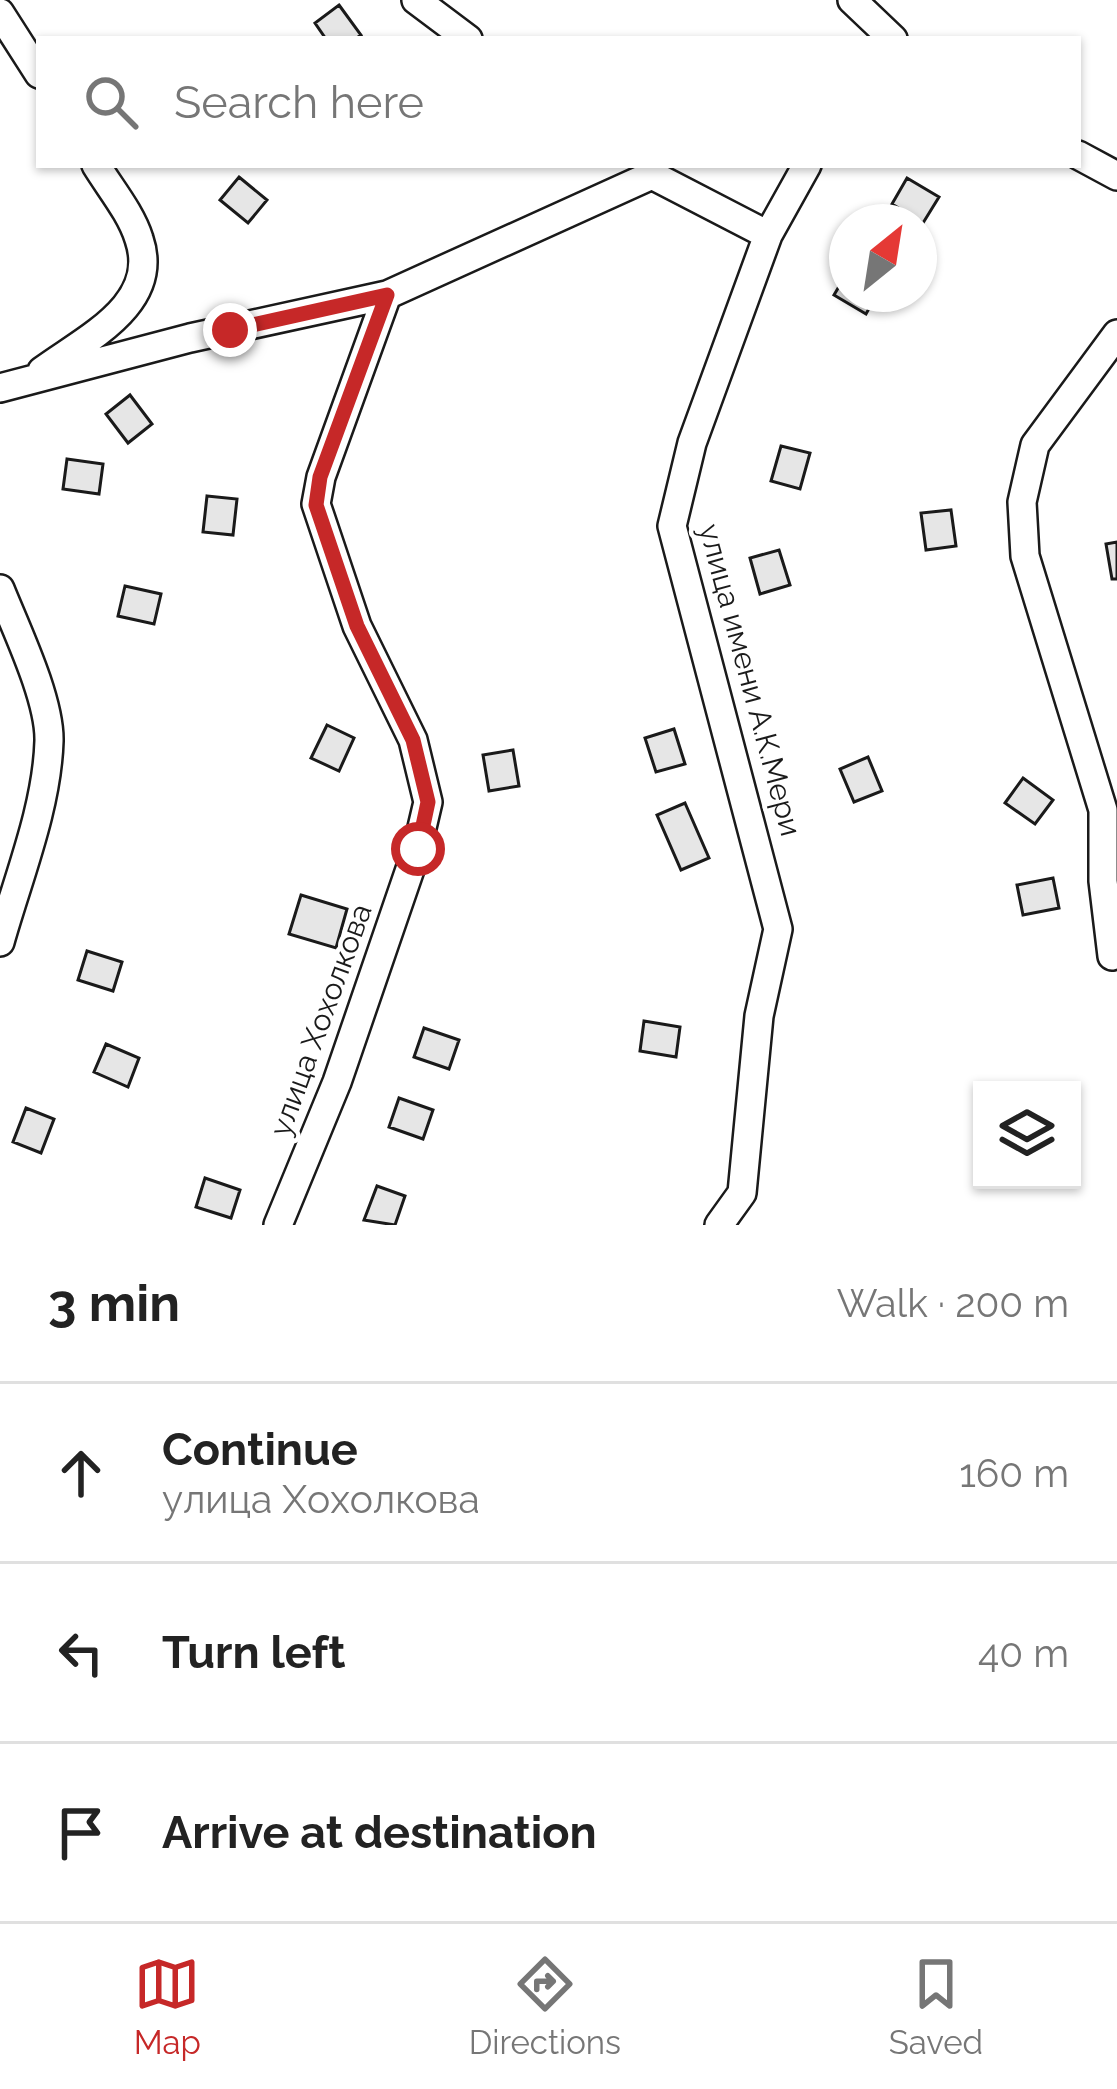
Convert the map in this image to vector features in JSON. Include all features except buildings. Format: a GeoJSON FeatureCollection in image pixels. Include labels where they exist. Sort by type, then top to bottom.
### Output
{"type":"FeatureCollection","features":[{"type":"Feature","properties":{"kind":"street"},"geometry":{"type":"LineString","coordinates":[[416,0],[464,36]]}},
{"type":"Feature","properties":{"kind":"street"},"geometry":{"type":"LineString","coordinates":[[852,0],[883,36]]}},
{"type":"Feature","properties":{"kind":"street"},"geometry":{"type":"LineString","coordinates":[[0,13],[36,69]]}},
{"type":"Feature","properties":{"kind":"street"},"geometry":{"type":"LineString","coordinates":[[1081,156],[1117,176]]}},
{"type":"Feature","properties":{"kind":"street"},"geometry":{"type":"LineString","coordinates":[[14,385],[130,306],[146,271],[139,236],[98,168]]}},
{"type":"Feature","properties":{"kind":"street","name":"улица имени А.К.Мери"},"geometry":{"type":"LineString","coordinates":[[719,1225],[742,1193],[759,1016],[778,929],[672,526],[692,443],[768,236],[805,168]]}},
{"type":"Feature","properties":{"kind":"street"},"geometry":{"type":"LineString","coordinates":[[14,385],[190,338],[387,295],[645,170],[768,236]]}},
{"type":"Feature","properties":{"kind":"street","name":"улица Хохолкова"},"geometry":{"type":"LineString","coordinates":[[278,1225],[337,1082],[418,849],[428,802],[413,740],[357,626],[316,505],[320,477],[387,295]]}},
{"type":"Feature","properties":{"kind":"street"},"geometry":{"type":"LineString","coordinates":[[1112,956],[1103,881],[1102,810],[1025,556],[1022,502],[1035,445],[1117,334]]}},
{"type":"Feature","properties":{"kind":"street"},"geometry":{"type":"LineString","coordinates":[[0,589],[32,670],[49,738],[40,797],[0,942]]}},
{"type":"Feature","properties":{"kind":"route"},"geometry":{"type":"LineString","coordinates":[[230,330],[387,295],[320,477],[316,505],[357,626],[413,740],[428,802],[418,849]]}}]}
